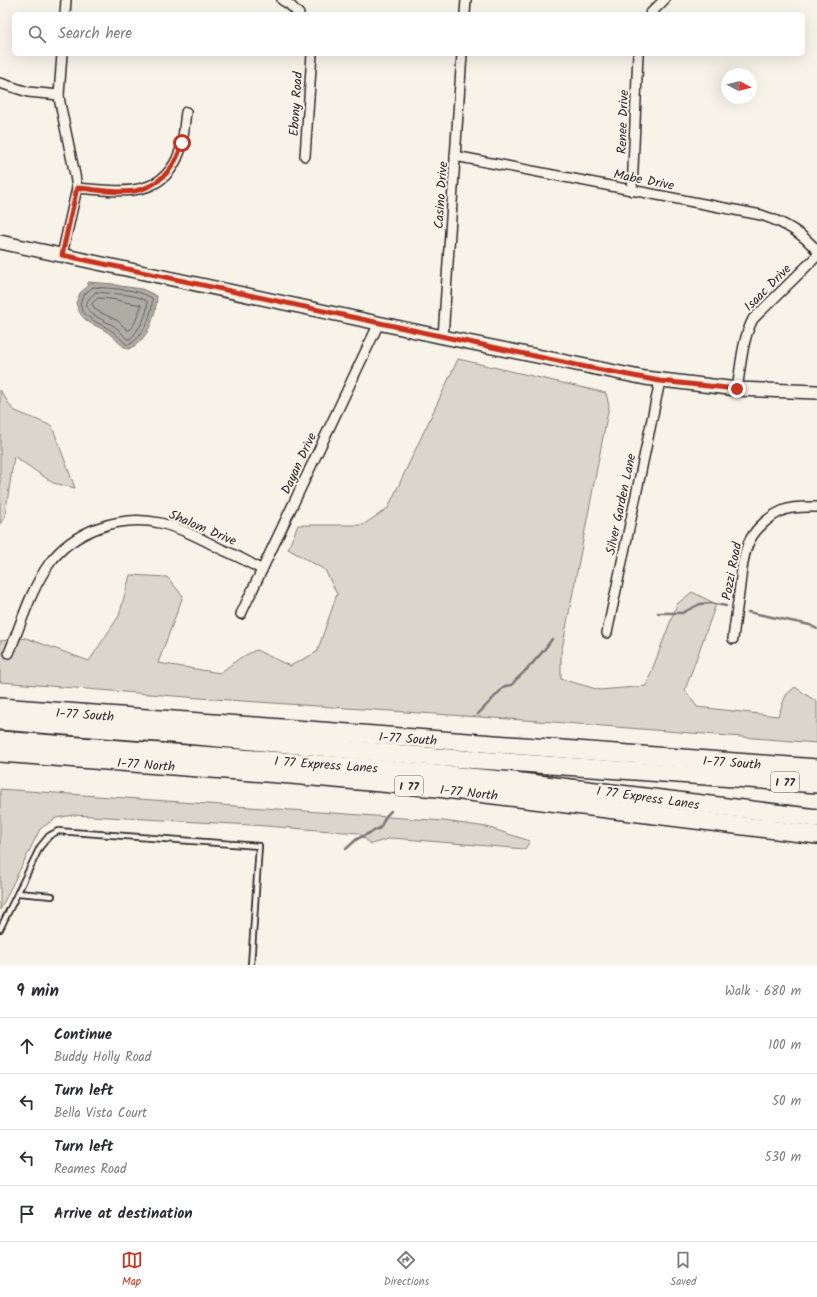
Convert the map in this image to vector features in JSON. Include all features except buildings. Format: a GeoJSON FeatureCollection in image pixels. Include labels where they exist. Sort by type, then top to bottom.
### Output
{"type":"FeatureCollection","features":[{"type":"Feature","properties":{"kind":"highway","name":"I-77 South"},"geometry":{"type":"LineString","coordinates":[[0,707],[817,768]]}},
{"type":"Feature","properties":{"kind":"highway","name":"I 77 Express Lanes"},"geometry":{"type":"LineString","coordinates":[[0,721],[436,757],[817,784]]}},
{"type":"Feature","properties":{"kind":"highway","name":"I 77 Express Lanes"},"geometry":{"type":"LineString","coordinates":[[0,740],[454,775],[562,786],[817,818]]}},
{"type":"Feature","properties":{"kind":"highway","name":"I-77 North"},"geometry":{"type":"LineString","coordinates":[[0,753],[291,775],[438,788],[817,835]]}},
{"type":"Feature","properties":{"kind":"highway"},"geometry":{"type":"LineString","coordinates":[[752,780],[779,788],[817,792]]}},
{"type":"Feature","properties":{"kind":"highway"},"geometry":{"type":"LineString","coordinates":[[779,814],[804,810],[817,810]]}},
{"type":"Feature","properties":{"kind":"main road"},"geometry":{"type":"LineString","coordinates":[[0,242],[443,337],[660,381],[737,389],[817,392]]}},
{"type":"Feature","properties":{"kind":"street"},"geometry":{"type":"LineString","coordinates":[[64,12],[66,0]]}},
{"type":"Feature","properties":{"kind":"street"},"geometry":{"type":"LineString","coordinates":[[282,0],[297,12]]}},
{"type":"Feature","properties":{"kind":"street"},"geometry":{"type":"LineString","coordinates":[[465,12],[466,0]]}},
{"type":"Feature","properties":{"kind":"street"},"geometry":{"type":"LineString","coordinates":[[652,12],[664,0]]}},
{"type":"Feature","properties":{"kind":"street"},"geometry":{"type":"LineString","coordinates":[[62,56],[59,95],[77,188],[62,255]]}},
{"type":"Feature","properties":{"kind":"street","name":"Ebony Road"},"geometry":{"type":"LineString","coordinates":[[304,156],[312,56]]}},
{"type":"Feature","properties":{"kind":"street","name":"Casino Drive"},"geometry":{"type":"LineString","coordinates":[[443,337],[462,56]]}},
{"type":"Feature","properties":{"kind":"street","name":"Renee Drive"},"geometry":{"type":"LineString","coordinates":[[632,191],[638,56]]}},
{"type":"Feature","properties":{"kind":"street"},"geometry":{"type":"LineString","coordinates":[[0,83],[28,92],[59,95]]}},
{"type":"Feature","properties":{"kind":"street"},"geometry":{"type":"LineString","coordinates":[[77,188],[134,191],[144,188],[164,177],[180,151],[186,112]]}},
{"type":"Feature","properties":{"kind":"street","name":"Mabe Drive"},"geometry":{"type":"LineString","coordinates":[[455,156],[761,215],[791,227],[817,251]]}},
{"type":"Feature","properties":{"kind":"street","name":"Isaac Drive"},"geometry":{"type":"LineString","coordinates":[[737,389],[747,332],[753,319],[817,256]]}},
{"type":"Feature","properties":{"kind":"street","name":"Dayan Drive"},"geometry":{"type":"LineString","coordinates":[[241,614],[379,323]]}},
{"type":"Feature","properties":{"kind":"street","name":"Silver Garden Lane"},"geometry":{"type":"LineString","coordinates":[[606,633],[660,381]]}},
{"type":"Feature","properties":{"kind":"street","name":"Pozzi Road"},"geometry":{"type":"LineString","coordinates":[[733,639],[742,570],[750,540],[755,532],[774,515],[783,510],[792,508],[817,507]]}},
{"type":"Feature","properties":{"kind":"street","name":"Shalom Drive"},"geometry":{"type":"LineString","coordinates":[[9,653],[38,581],[49,564],[70,543],[98,528],[114,523],[130,521],[144,521],[176,527],[205,540],[262,570]]}},
{"type":"Feature","properties":{"kind":"lane"},"geometry":{"type":"LineString","coordinates":[[0,929],[40,847],[49,836],[58,831],[259,846],[251,965]]}},
{"type":"Feature","properties":{"kind":"lane"},"geometry":{"type":"LineString","coordinates":[[18,893],[52,896]]}},
{"type":"Feature","properties":{"kind":"shaded area"},"geometry":{"type":"Polygon","coordinates":[[[458,359],[606,393],[609,406],[561,654],[561,679],[600,690],[646,686],[677,604],[692,592],[716,604],[685,690],[697,707],[778,716],[786,695],[795,687],[817,702],[817,743],[553,722],[199,698],[0,682],[0,641],[26,638],[89,661],[119,616],[130,575],[167,577],[183,596],[158,663],[220,673],[240,658],[256,650],[290,666],[317,652],[337,594],[325,570],[288,549],[298,525],[363,525],[388,508],[458,359]]]}},
{"type":"Feature","properties":{"kind":"shaded area"},"geometry":{"type":"Polygon","coordinates":[[[0,390],[13,410],[52,426],[75,488],[53,483],[14,456],[5,516],[0,524],[0,390]]]}},
{"type":"Feature","properties":{"kind":"shaded area"},"geometry":{"type":"Polygon","coordinates":[[[0,789],[444,821],[487,827],[530,841],[525,849],[392,838],[371,844],[358,833],[252,825],[73,815],[56,818],[40,829],[0,910],[0,789]]]}},
{"type":"Feature","properties":{"kind":"water"},"geometry":{"type":"Polygon","coordinates":[[[88,282],[113,284],[142,289],[157,296],[155,311],[150,327],[141,340],[135,345],[128,349],[126,348],[111,335],[90,323],[82,316],[76,303],[80,293],[87,287],[88,282]]]}},
{"type":"Feature","properties":{"kind":"waterway"},"geometry":{"type":"LineString","coordinates":[[658,613],[682,613],[700,604],[710,603],[726,606]]}},
{"type":"Feature","properties":{"kind":"waterway"},"geometry":{"type":"LineString","coordinates":[[748,612],[810,625],[817,629]]}},
{"type":"Feature","properties":{"kind":"waterway"},"geometry":{"type":"LineString","coordinates":[[478,714],[505,686],[512,685],[546,648],[552,639]]}},
{"type":"Feature","properties":{"kind":"waterway"},"geometry":{"type":"LineString","coordinates":[[346,849],[357,839],[380,828],[386,816],[391,811]]}},
{"type":"Feature","properties":{"kind":"route"},"geometry":{"type":"LineString","coordinates":[[182,143],[176,159],[164,177],[144,188],[134,191],[77,188],[62,255],[586,367],[660,381],[737,389]]}}]}
